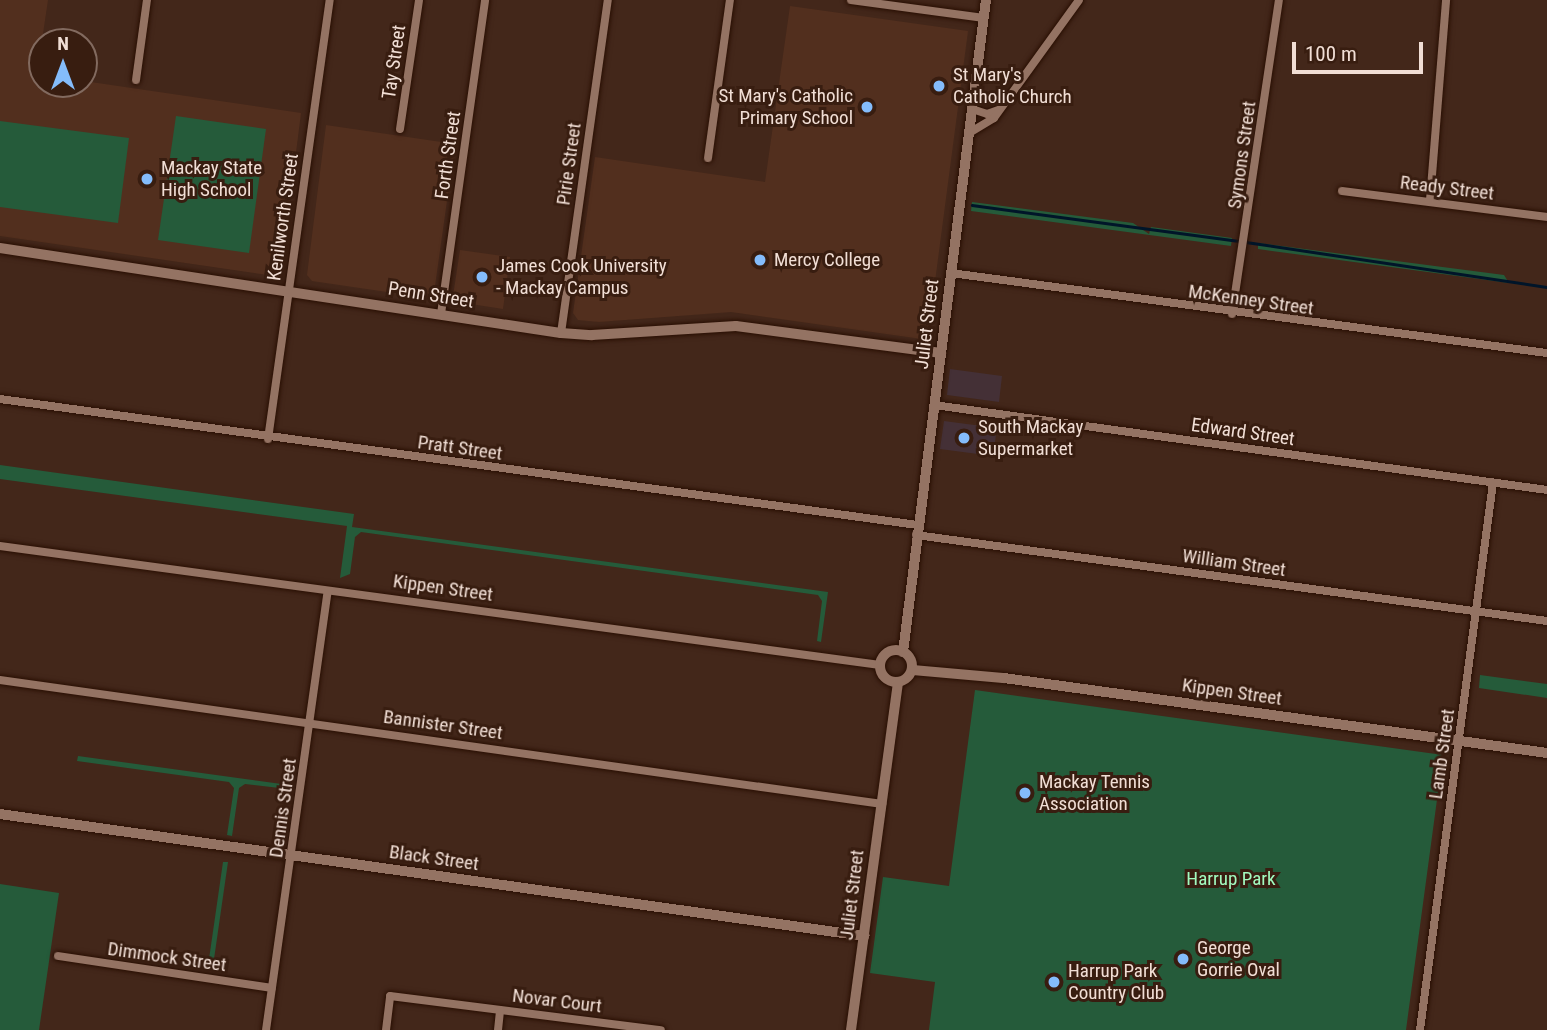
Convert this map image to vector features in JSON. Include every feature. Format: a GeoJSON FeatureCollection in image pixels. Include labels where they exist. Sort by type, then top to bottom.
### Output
{"type":"FeatureCollection","features":[{"type":"Feature","properties":{"kind":"street"},"geometry":{"type":"LineString","coordinates":[[135,80],[146,0]]}},
{"type":"Feature","properties":{"kind":"street","name":"Kenilworth Street"},"geometry":{"type":"LineString","coordinates":[[268,439],[330,0]]}},
{"type":"Feature","properties":{"kind":"street","name":"Tay Street"},"geometry":{"type":"LineString","coordinates":[[400,129],[419,0]]}},
{"type":"Feature","properties":{"kind":"street","name":"Forth Street"},"geometry":{"type":"LineString","coordinates":[[441,314],[485,0]]}},
{"type":"Feature","properties":{"kind":"street","name":"Pirie Street"},"geometry":{"type":"LineString","coordinates":[[561,333],[608,0]]}},
{"type":"Feature","properties":{"kind":"street"},"geometry":{"type":"LineString","coordinates":[[708,158],[730,0]]}},
{"type":"Feature","properties":{"kind":"street"},"geometry":{"type":"LineString","coordinates":[[851,0],[984,18]]}},
{"type":"Feature","properties":{"kind":"street","name":"Juliet Street"},"geometry":{"type":"LineString","coordinates":[[903,652],[986,0]]}},
{"type":"Feature","properties":{"kind":"street"},"geometry":{"type":"LineString","coordinates":[[969,133],[1000,108],[1079,0]]}},
{"type":"Feature","properties":{"kind":"street","name":"Symons Street"},"geometry":{"type":"LineString","coordinates":[[1232,314],[1245,249],[1279,0]]}},
{"type":"Feature","properties":{"kind":"street"},"geometry":{"type":"LineString","coordinates":[[1430,201],[1446,0]]}},
{"type":"Feature","properties":{"kind":"street"},"geometry":{"type":"LineString","coordinates":[[972,109],[990,114],[1000,108]]}},
{"type":"Feature","properties":{"kind":"street","name":"Ready Street"},"geometry":{"type":"LineString","coordinates":[[1342,191],[1547,217]]}},
{"type":"Feature","properties":{"kind":"street","name":"Penn Street"},"geometry":{"type":"LineString","coordinates":[[0,248],[561,333],[592,335],[736,326],[941,353]]}},
{"type":"Feature","properties":{"kind":"street","name":"McKenney Street"},"geometry":{"type":"LineString","coordinates":[[951,273],[1232,314],[1547,353]]}},
{"type":"Feature","properties":{"kind":"street","name":"Pratt Street"},"geometry":{"type":"LineString","coordinates":[[0,399],[917,530]]}},
{"type":"Feature","properties":{"kind":"street","name":"Edward Street"},"geometry":{"type":"LineString","coordinates":[[934,405],[1547,490]]}},
{"type":"Feature","properties":{"kind":"street","name":"Lamb Street"},"geometry":{"type":"LineString","coordinates":[[1420,1030],[1493,483]]}},
{"type":"Feature","properties":{"kind":"street","name":"William Street"},"geometry":{"type":"LineString","coordinates":[[917,530],[1547,621]]}},
{"type":"Feature","properties":{"kind":"street","name":"Kippen Street"},"geometry":{"type":"LineString","coordinates":[[0,546],[880,666]]}},
{"type":"Feature","properties":{"kind":"street","name":"Dennis Street"},"geometry":{"type":"LineString","coordinates":[[266,1030],[328,590]]}},
{"type":"Feature","properties":{"kind":"street"},"geometry":{"type":"LineString","coordinates":[[903,652],[909,657],[912,670],[898,682],[887,679],[880,666],[888,653],[903,652]]}},
{"type":"Feature","properties":{"kind":"street","name":"Kippen Street"},"geometry":{"type":"LineString","coordinates":[[912,670],[1004,678],[1547,753]]}},
{"type":"Feature","properties":{"kind":"street","name":"Bannister Street"},"geometry":{"type":"LineString","coordinates":[[0,680],[882,804]]}},
{"type":"Feature","properties":{"kind":"street","name":"Juliet Street"},"geometry":{"type":"LineString","coordinates":[[851,1030],[898,682]]}},
{"type":"Feature","properties":{"kind":"street","name":"Black Street"},"geometry":{"type":"LineString","coordinates":[[0,814],[864,936]]}},
{"type":"Feature","properties":{"kind":"street","name":"Dimmock Street"},"geometry":{"type":"LineString","coordinates":[[58,956],[272,988]]}},
{"type":"Feature","properties":{"kind":"street","name":"Novar Court"},"geometry":{"type":"LineString","coordinates":[[386,1030],[390,996],[610,1027],[661,1030]]}},
{"type":"Feature","properties":{"kind":"street","name":"Novar Court"},"geometry":{"type":"LineString","coordinates":[[498,1030],[500,1010]]}},
{"type":"Feature","properties":{"kind":"shaded area","name":"Mackay State High School"},"geometry":{"type":"Polygon","coordinates":[[[0,0],[48,0],[44,28],[28,28],[28,98],[98,98],[98,83],[301,113],[281,271],[275,276],[0,236],[0,0]]]}},
{"type":"Feature","properties":{"kind":"shaded area","name":"Mercy College"},"geometry":{"type":"Polygon","coordinates":[[[790,6],[968,31],[928,335],[922,339],[731,312],[599,322],[578,320],[573,313],[595,157],[765,182],[790,6]]]}},
{"type":"Feature","properties":{"kind":"shaded area"},"geometry":{"type":"Polygon","coordinates":[[[326,125],[455,144],[434,293],[428,298],[312,281],[307,275],[326,125]]]}},
{"type":"Feature","properties":{"kind":"shaded area","name":"James Cook University - Mackay Campus"},"geometry":{"type":"Polygon","coordinates":[[[460,250],[510,257],[503,309],[458,302],[453,296],[460,250]]]}},
{"type":"Feature","properties":{"kind":"shaded area"},"geometry":{"type":"Polygon","coordinates":[[[950,369],[1002,376],[999,402],[947,395],[950,369]]]}},
{"type":"Feature","properties":{"kind":"shaded area"},"geometry":{"type":"Polygon","coordinates":[[[944,421],[997,428],[993,456],[940,449],[944,421]]]}},
{"type":"Feature","properties":{"kind":"green space"},"geometry":{"type":"Polygon","coordinates":[[[176,116],[266,129],[249,253],[158,240],[176,116]]]}},
{"type":"Feature","properties":{"kind":"green space"},"geometry":{"type":"Polygon","coordinates":[[[0,121],[129,138],[118,223],[0,207],[0,121]]]}},
{"type":"Feature","properties":{"kind":"green space"},"geometry":{"type":"Polygon","coordinates":[[[972,202],[1133,223],[1149,234],[1151,227],[1232,238],[1231,246],[971,211],[972,202]]]}},
{"type":"Feature","properties":{"kind":"green space"},"geometry":{"type":"Polygon","coordinates":[[[1258,243],[1504,275],[1509,283],[1258,249],[1258,243]]]}},
{"type":"Feature","properties":{"kind":"green space"},"geometry":{"type":"Polygon","coordinates":[[[0,465],[354,514],[352,527],[828,592],[821,642],[817,641],[822,601],[818,595],[361,532],[355,537],[350,574],[340,578],[347,526],[0,479],[0,465]]]}},
{"type":"Feature","properties":{"kind":"green space"},"geometry":{"type":"Polygon","coordinates":[[[1480,675],[1547,684],[1547,698],[1479,688],[1480,675]]]}},
{"type":"Feature","properties":{"kind":"green space","name":"Harrup Park"},"geometry":{"type":"Polygon","coordinates":[[[975,690],[1443,755],[1406,1030],[929,1030],[935,982],[870,973],[883,877],[949,886],[975,690]]]}},
{"type":"Feature","properties":{"kind":"green space"},"geometry":{"type":"Polygon","coordinates":[[[78,756],[289,785],[288,789],[245,784],[239,788],[232,836],[227,835],[234,788],[229,782],[77,761],[78,756]]]}},
{"type":"Feature","properties":{"kind":"green space"},"geometry":{"type":"Polygon","coordinates":[[[223,862],[228,862],[213,966],[208,966],[223,862]]]}},
{"type":"Feature","properties":{"kind":"green space"},"geometry":{"type":"Polygon","coordinates":[[[0,884],[59,893],[39,1030],[0,1030],[0,884]]]}},
{"type":"Feature","properties":{"kind":"waterway"},"geometry":{"type":"LineString","coordinates":[[972,205],[1239,241]]}},
{"type":"Feature","properties":{"kind":"waterway"},"geometry":{"type":"LineString","coordinates":[[1246,242],[1547,287]]}},
{"type":"Feature","properties":{"kind":"place","name":"St Mary's Catholic Church"},"geometry":{"type":"Point","coordinates":[939,86]}},
{"type":"Feature","properties":{"kind":"place","name":"St Mary's Catholic Primary School"},"geometry":{"type":"Point","coordinates":[867,107]}},
{"type":"Feature","properties":{"kind":"place","name":"Mackay State High School"},"geometry":{"type":"Point","coordinates":[147,179]}},
{"type":"Feature","properties":{"kind":"place","name":"Mercy College"},"geometry":{"type":"Point","coordinates":[760,260]}},
{"type":"Feature","properties":{"kind":"place","name":"James Cook University - Mackay Campus"},"geometry":{"type":"Point","coordinates":[482,277]}},
{"type":"Feature","properties":{"kind":"place","name":"South Mackay Supermarket"},"geometry":{"type":"Point","coordinates":[964,438]}},
{"type":"Feature","properties":{"kind":"place","name":"Mackay Tennis Association"},"geometry":{"type":"Point","coordinates":[1025,793]}},
{"type":"Feature","properties":{"kind":"place","name":"George Gorrie Oval"},"geometry":{"type":"Point","coordinates":[1183,959]}},
{"type":"Feature","properties":{"kind":"place","name":"Harrup Park Country Club"},"geometry":{"type":"Point","coordinates":[1054,982]}}]}
